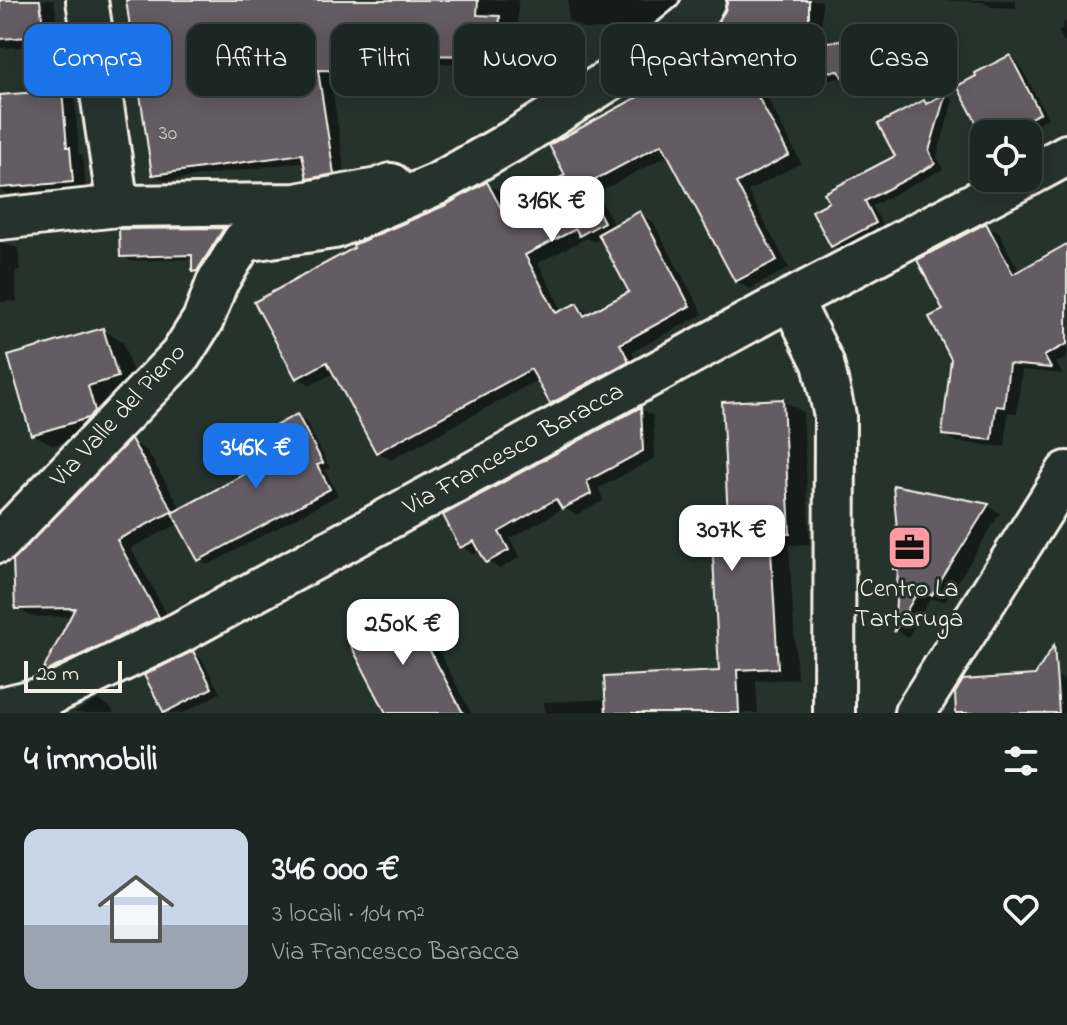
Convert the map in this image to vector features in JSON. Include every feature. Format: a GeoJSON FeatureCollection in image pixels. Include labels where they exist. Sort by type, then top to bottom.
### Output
{"type":"FeatureCollection","features":[{"type":"Feature","properties":{"kind":"street"},"geometry":{"type":"LineString","coordinates":[[87,0],[118,206]]}},
{"type":"Feature","properties":{"kind":"street","name":"Via Valle del Pieno"},"geometry":{"type":"LineString","coordinates":[[0,542],[180,356],[203,320],[217,283],[243,241],[334,228],[437,184],[519,137],[660,48],[694,20],[705,0]]}},
{"type":"Feature","properties":{"kind":"street","name":"Via Francesco Baracca"},"geometry":{"type":"LineString","coordinates":[[1042,168],[1067,155]]}},
{"type":"Feature","properties":{"kind":"street"},"geometry":{"type":"LineString","coordinates":[[0,219],[118,206],[296,204],[378,189],[436,167]]}},
{"type":"Feature","properties":{"kind":"street","name":"Via Francesco Baracca"},"geometry":{"type":"LineString","coordinates":[[0,708],[46,697],[179,633],[791,299],[997,192]]}},
{"type":"Feature","properties":{"kind":"street"},"geometry":{"type":"LineString","coordinates":[[791,299],[823,363],[835,416],[834,713]]}},
{"type":"Feature","properties":{"kind":"street"},"geometry":{"type":"LineString","coordinates":[[915,713],[1067,472]]}},
{"type":"Feature","properties":{"kind":"building"},"geometry":{"type":"Polygon","coordinates":[[[0,0],[40,0],[43,24],[24,24],[24,37],[0,39],[0,0]]]}},
{"type":"Feature","properties":{"kind":"building"},"geometry":{"type":"Polygon","coordinates":[[[126,0],[478,0],[477,15],[500,16],[500,24],[454,24],[454,56],[438,55],[438,24],[331,24],[331,70],[318,70],[334,174],[307,179],[302,154],[152,175],[140,96],[171,96],[171,24],[130,24],[126,0]]]}},
{"type":"Feature","properties":{"kind":"building"},"geometry":{"type":"Polygon","coordinates":[[[728,0],[809,0],[809,24],[716,24],[728,0]]]}},
{"type":"Feature","properties":{"kind":"building"},"geometry":{"type":"Polygon","coordinates":[[[841,40],[841,75],[839,71],[825,72],[825,42],[841,40]]]}},
{"type":"Feature","properties":{"kind":"building"},"geometry":{"type":"Polygon","coordinates":[[[1010,55],[1040,113],[1027,120],[975,120],[957,86],[976,76],[975,73],[1010,55]]]}},
{"type":"Feature","properties":{"kind":"building"},"geometry":{"type":"Polygon","coordinates":[[[0,95],[63,96],[73,182],[0,188],[0,95]]]}},
{"type":"Feature","properties":{"kind":"building"},"geometry":{"type":"Polygon","coordinates":[[[639,96],[758,96],[789,155],[736,183],[777,260],[735,282],[662,144],[585,185],[604,222],[579,236],[576,229],[525,255],[556,313],[577,303],[584,316],[629,292],[598,234],[640,211],[690,306],[620,344],[629,361],[550,404],[531,369],[376,453],[327,362],[296,379],[254,302],[354,248],[353,245],[446,205],[487,182],[501,208],[565,175],[549,145],[639,96]]]}},
{"type":"Feature","properties":{"kind":"building"},"geometry":{"type":"Polygon","coordinates":[[[945,96],[929,151],[935,164],[865,201],[876,223],[831,247],[812,211],[829,202],[824,193],[895,156],[878,124],[924,100],[926,104],[945,96]]]}},
{"type":"Feature","properties":{"kind":"building"},"geometry":{"type":"Polygon","coordinates":[[[986,223],[1013,274],[1067,244],[1067,344],[1044,356],[1051,368],[1009,364],[1004,407],[996,406],[992,440],[942,435],[951,359],[929,317],[943,310],[917,260],[986,223]]]}},
{"type":"Feature","properties":{"kind":"building"},"geometry":{"type":"Polygon","coordinates":[[[224,228],[197,271],[192,272],[192,255],[120,257],[119,229],[224,228]]]}},
{"type":"Feature","properties":{"kind":"building"},"geometry":{"type":"Polygon","coordinates":[[[103,328],[118,377],[88,386],[95,411],[88,418],[31,435],[8,356],[103,328]]]}},
{"type":"Feature","properties":{"kind":"building"},"geometry":{"type":"Polygon","coordinates":[[[783,399],[790,534],[770,534],[778,668],[737,670],[739,713],[606,713],[604,677],[719,671],[712,538],[729,537],[722,402],[783,399]]]}},
{"type":"Feature","properties":{"kind":"building"},"geometry":{"type":"Polygon","coordinates":[[[641,407],[643,451],[587,481],[591,494],[562,509],[556,499],[499,532],[509,550],[486,563],[474,541],[460,548],[443,515],[641,407]]]}},
{"type":"Feature","properties":{"kind":"building"},"geometry":{"type":"Polygon","coordinates":[[[297,414],[323,463],[317,465],[330,489],[198,561],[172,513],[260,466],[247,441],[297,414]]]}},
{"type":"Feature","properties":{"kind":"building"},"geometry":{"type":"Polygon","coordinates":[[[131,439],[173,511],[117,540],[159,617],[41,674],[75,608],[15,609],[13,560],[131,439]]]}},
{"type":"Feature","properties":{"kind":"building"},"geometry":{"type":"Polygon","coordinates":[[[893,485],[989,504],[932,595],[917,593],[894,632],[898,569],[893,569],[898,541],[893,485]]]}},
{"type":"Feature","properties":{"kind":"building"},"geometry":{"type":"Polygon","coordinates":[[[407,607],[463,713],[386,713],[347,638],[407,607]]]}},
{"type":"Feature","properties":{"kind":"building"},"geometry":{"type":"Polygon","coordinates":[[[1054,645],[1059,713],[956,713],[955,693],[963,680],[1035,675],[1054,645]]]}},
{"type":"Feature","properties":{"kind":"building"},"geometry":{"type":"Polygon","coordinates":[[[193,651],[212,688],[164,713],[144,675],[193,651]]]}},
{"type":"Feature","properties":{"kind":"place","name":"Centro La Tartaruga"},"geometry":{"type":"Point","coordinates":[909,547]}}]}
